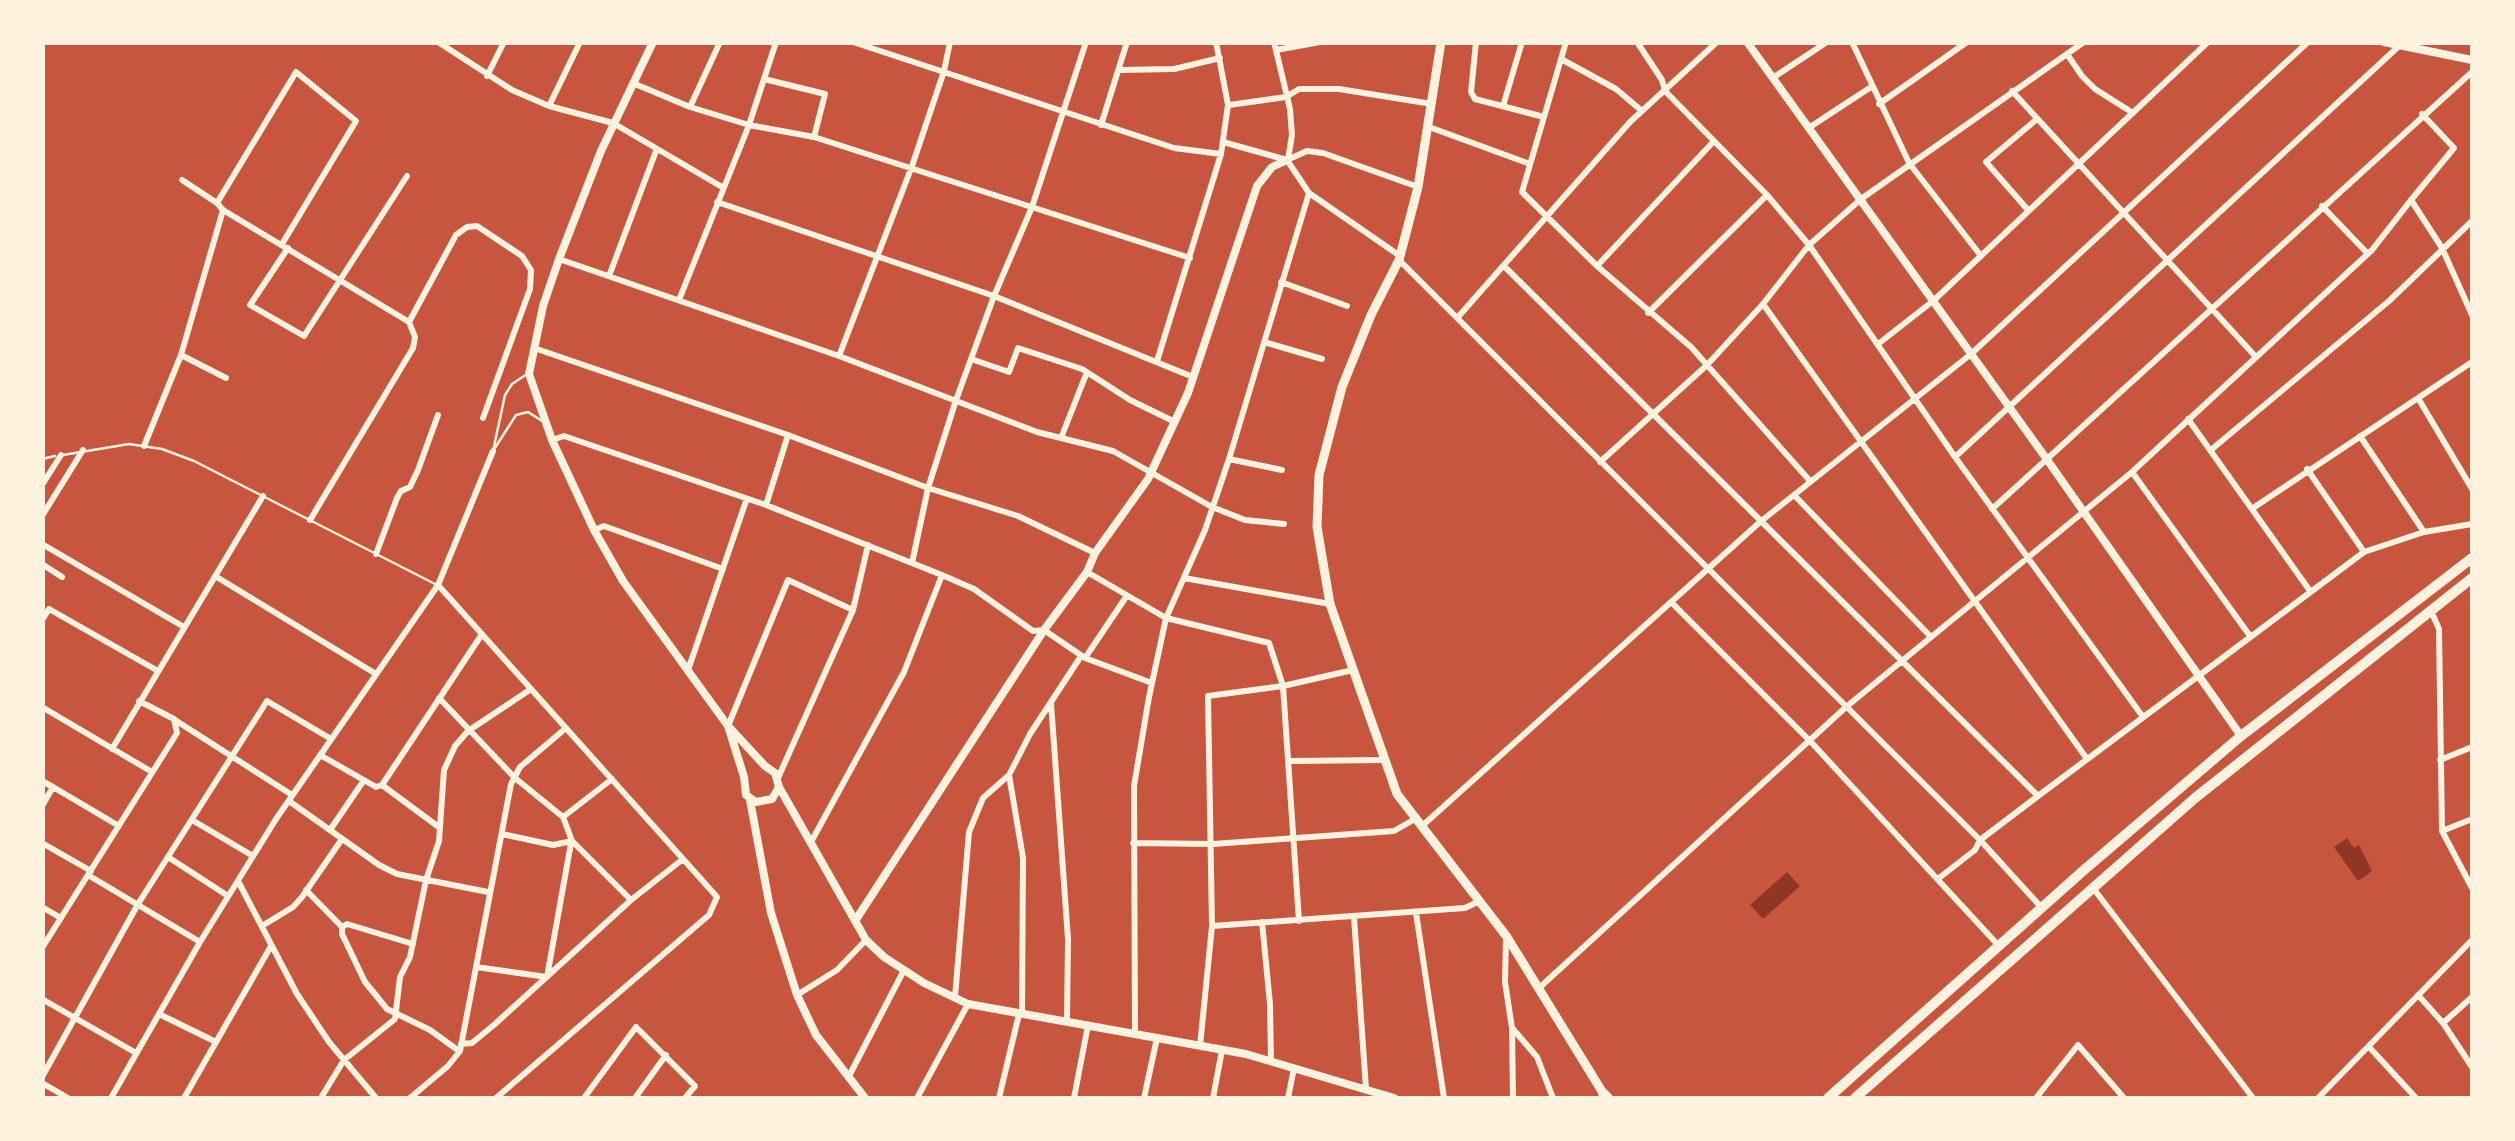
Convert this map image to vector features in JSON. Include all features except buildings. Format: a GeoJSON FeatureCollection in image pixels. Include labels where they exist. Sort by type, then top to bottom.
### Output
{"type":"FeatureCollection","features":[{"type":"Feature","properties":{"kind":"main road"},"geometry":{"type":"LineString","coordinates":[[1441,42],[1418,187],[1400,258],[1342,386],[1319,474],[1317,527],[1330,604],[1397,794],[1507,937],[1606,1097]]}},
{"type":"Feature","properties":{"kind":"main road"},"geometry":{"type":"LineString","coordinates":[[1828,1098],[2241,736],[2472,558]]}},
{"type":"Feature","properties":{"kind":"main road"},"geometry":{"type":"LineString","coordinates":[[1855,1098],[2194,798],[2472,578]]}},
{"type":"Feature","properties":{"kind":"street"},"geometry":{"type":"LineString","coordinates":[[438,42],[487,76],[549,106],[613,123],[722,187]]}},
{"type":"Feature","properties":{"kind":"street"},"geometry":{"type":"LineString","coordinates":[[487,76],[504,42]]}},
{"type":"Feature","properties":{"kind":"street"},"geometry":{"type":"LineString","coordinates":[[549,106],[580,42]]}},
{"type":"Feature","properties":{"kind":"street"},"geometry":{"type":"LineString","coordinates":[[653,42],[613,123],[559,259],[529,374],[552,440],[623,581],[728,726],[779,782],[866,940],[884,958],[968,1004],[1222,1050],[1294,1068],[1364,1093],[1394,1098]]}},
{"type":"Feature","properties":{"kind":"street"},"geometry":{"type":"LineString","coordinates":[[690,107],[720,42]]}},
{"type":"Feature","properties":{"kind":"street"},"geometry":{"type":"LineString","coordinates":[[679,300],[749,126],[776,42]]}},
{"type":"Feature","properties":{"kind":"street"},"geometry":{"type":"LineString","coordinates":[[853,42],[1174,148],[1221,154]]}},
{"type":"Feature","properties":{"kind":"street"},"geometry":{"type":"LineString","coordinates":[[839,356],[912,166],[950,42]]}},
{"type":"Feature","properties":{"kind":"street"},"geometry":{"type":"LineString","coordinates":[[912,563],[928,488],[956,400],[1032,206],[1086,42]]}},
{"type":"Feature","properties":{"kind":"street"},"geometry":{"type":"LineString","coordinates":[[1101,125],[1127,42]]}},
{"type":"Feature","properties":{"kind":"street"},"geometry":{"type":"LineString","coordinates":[[1157,361],[1221,154],[1228,104],[1216,42]]}},
{"type":"Feature","properties":{"kind":"street"},"geometry":{"type":"LineString","coordinates":[[1320,42],[1275,46],[1292,135],[1288,160],[1309,193],[1400,258],[1980,840],[2042,908]]}},
{"type":"Feature","properties":{"kind":"street"},"geometry":{"type":"LineString","coordinates":[[1476,42],[1471,92],[1476,99],[1544,118]]}},
{"type":"Feature","properties":{"kind":"street"},"geometry":{"type":"LineString","coordinates":[[1503,106],[1522,42]]}},
{"type":"Feature","properties":{"kind":"street"},"geometry":{"type":"LineString","coordinates":[[1566,42],[1522,192],[1706,365],[1810,481]]}},
{"type":"Feature","properties":{"kind":"street"},"geometry":{"type":"LineString","coordinates":[[1458,317],[1642,111],[1717,42]]}},
{"type":"Feature","properties":{"kind":"street"},"geometry":{"type":"LineString","coordinates":[[1747,42],[2241,736]]}},
{"type":"Feature","properties":{"kind":"street"},"geometry":{"type":"LineString","coordinates":[[1774,77],[1828,42]]}},
{"type":"Feature","properties":{"kind":"street"},"geometry":{"type":"LineString","coordinates":[[1878,104],[1967,42]]}},
{"type":"Feature","properties":{"kind":"street"},"geometry":{"type":"LineString","coordinates":[[1600,462],[1706,365],[1763,304],[1809,245],[1861,198],[2084,42]]}},
{"type":"Feature","properties":{"kind":"street"},"geometry":{"type":"LineString","coordinates":[[1878,344],[1933,301],[2208,42]]}},
{"type":"Feature","properties":{"kind":"street"},"geometry":{"type":"LineString","coordinates":[[1132,843],[1213,844],[1394,831],[1418,823],[1760,522],[1971,354],[2308,42]]}},
{"type":"Feature","properties":{"kind":"street"},"geometry":{"type":"LineString","coordinates":[[2384,42],[2472,60]]}},
{"type":"Feature","properties":{"kind":"street"},"geometry":{"type":"LineString","coordinates":[[1637,43],[1665,91],[1767,195],[1809,245],[1955,457],[2143,717]]}},
{"type":"Feature","properties":{"kind":"street"},"geometry":{"type":"LineString","coordinates":[[1855,44],[1878,104],[1909,162],[1981,256]]}},
{"type":"Feature","properties":{"kind":"street"},"geometry":{"type":"LineString","coordinates":[[1955,457],[2398,46]]}},
{"type":"Feature","properties":{"kind":"street"},"geometry":{"type":"LineString","coordinates":[[2068,54],[2096,89],[2133,113]]}},
{"type":"Feature","properties":{"kind":"street"},"geometry":{"type":"LineString","coordinates":[[1119,70],[1174,69],[1220,58]]}},
{"type":"Feature","properties":{"kind":"street"},"geometry":{"type":"LineString","coordinates":[[1561,59],[1616,88],[1642,111]]}},
{"type":"Feature","properties":{"kind":"street"},"geometry":{"type":"LineString","coordinates":[[144,446],[181,355],[220,206],[296,72],[356,121],[250,305],[304,336],[407,176]]}},
{"type":"Feature","properties":{"kind":"street"},"geometry":{"type":"LineString","coordinates":[[1992,509],[2472,72]]}},
{"type":"Feature","properties":{"kind":"street"},"geometry":{"type":"LineString","coordinates":[[764,79],[826,94],[814,137]]}},
{"type":"Feature","properties":{"kind":"street"},"geometry":{"type":"LineString","coordinates":[[635,84],[749,126],[814,137],[912,166],[1190,258]]}},
{"type":"Feature","properties":{"kind":"street"},"geometry":{"type":"LineString","coordinates":[[1228,104],[1286,97],[1299,88],[1433,104]]}},
{"type":"Feature","properties":{"kind":"street"},"geometry":{"type":"LineString","coordinates":[[1810,127],[1871,88]]}},
{"type":"Feature","properties":{"kind":"street"},"geometry":{"type":"LineString","coordinates":[[2012,91],[2256,356]]}},
{"type":"Feature","properties":{"kind":"street"},"geometry":{"type":"LineString","coordinates":[[1539,988],[1846,707],[2132,472],[2368,254],[2454,148],[2422,114]]}},
{"type":"Feature","properties":{"kind":"street"},"geometry":{"type":"LineString","coordinates":[[2028,210],[1986,162],[2037,119]]}},
{"type":"Feature","properties":{"kind":"street"},"geometry":{"type":"LineString","coordinates":[[1429,127],[1530,164]]}},
{"type":"Feature","properties":{"kind":"street"},"geometry":{"type":"LineString","coordinates":[[1223,142],[1288,160]]}},
{"type":"Feature","properties":{"kind":"street"},"geometry":{"type":"LineString","coordinates":[[1597,266],[1713,142]]}},
{"type":"Feature","properties":{"kind":"street"},"geometry":{"type":"LineString","coordinates":[[608,276],[656,150]]}},
{"type":"Feature","properties":{"kind":"street"},"geometry":{"type":"LineString","coordinates":[[855,921],[1150,474],[1193,377],[1258,186],[1272,167],[1307,151],[1418,187]]}},
{"type":"Feature","properties":{"kind":"street"},"geometry":{"type":"LineString","coordinates":[[182,180],[408,322],[415,337],[413,348],[310,520]]}},
{"type":"Feature","properties":{"kind":"street"},"geometry":{"type":"LineString","coordinates":[[1135,1034],[1135,766],[1152,683],[1166,618],[1230,459],[1309,193]]}},
{"type":"Feature","properties":{"kind":"street"},"geometry":{"type":"LineString","coordinates":[[1648,313],[1767,195]]}},
{"type":"Feature","properties":{"kind":"street"},"geometry":{"type":"LineString","coordinates":[[2411,200],[2442,248],[2472,312]]}},
{"type":"Feature","properties":{"kind":"street"},"geometry":{"type":"LineString","coordinates":[[716,202],[994,296],[1193,377]]}},
{"type":"Feature","properties":{"kind":"street"},"geometry":{"type":"LineString","coordinates":[[2322,206],[2368,254]]}},
{"type":"Feature","properties":{"kind":"street"},"geometry":{"type":"LineString","coordinates":[[2212,448],[2389,301],[2472,220]]}},
{"type":"Feature","properties":{"kind":"street"},"geometry":{"type":"LineString","coordinates":[[408,322],[456,235],[467,227],[477,226],[522,256],[531,270],[530,289],[483,418]]}},
{"type":"Feature","properties":{"kind":"street"},"geometry":{"type":"LineString","coordinates":[[559,259],[839,356],[1037,432],[1113,451],[1212,508],[1245,520],[1284,524]]}},
{"type":"Feature","properties":{"kind":"street"},"geometry":{"type":"LineString","coordinates":[[1504,266],[2038,796]]}},
{"type":"Feature","properties":{"kind":"street"},"geometry":{"type":"LineString","coordinates":[[1281,282],[1347,306]]}},
{"type":"Feature","properties":{"kind":"street"},"geometry":{"type":"LineString","coordinates":[[1763,304],[2088,758]]}},
{"type":"Feature","properties":{"kind":"street"},"geometry":{"type":"LineString","coordinates":[[1264,342],[1322,360]]}},
{"type":"Feature","properties":{"kind":"street"},"geometry":{"type":"LineString","coordinates":[[533,347],[928,488],[1018,516],[1095,553]]}},
{"type":"Feature","properties":{"kind":"street"},"geometry":{"type":"LineString","coordinates":[[971,359],[1010,372],[1018,348],[1087,372],[1174,422]]}},
{"type":"Feature","properties":{"kind":"street"},"geometry":{"type":"LineString","coordinates":[[181,355],[226,378]]}},
{"type":"Feature","properties":{"kind":"street"},"geometry":{"type":"LineString","coordinates":[[2253,508],[2472,362]]}},
{"type":"Feature","properties":{"kind":"street"},"geometry":{"type":"LineString","coordinates":[[1061,438],[1087,372]]}},
{"type":"Feature","properties":{"kind":"street"},"geometry":{"type":"LineString","coordinates":[[2418,398],[2472,489]]}},
{"type":"Feature","properties":{"kind":"street"},"geometry":{"type":"LineString","coordinates":[[376,554],[397,498],[410,487],[418,470],[438,415]]}},
{"type":"Feature","properties":{"kind":"street"},"geometry":{"type":"LineString","coordinates":[[2188,419],[2310,591]]}},
{"type":"Feature","properties":{"kind":"street"},"geometry":{"type":"LineString","coordinates":[[552,440],[564,436],[766,505],[868,545],[974,589],[1033,631],[1044,630],[1083,657],[1152,683]]}},
{"type":"Feature","properties":{"kind":"street"},"geometry":{"type":"LineString","coordinates":[[766,505],[788,436]]}},
{"type":"Feature","properties":{"kind":"street"},"geometry":{"type":"LineString","coordinates":[[2360,436],[2424,532]]}},
{"type":"Feature","properties":{"kind":"street"},"geometry":{"type":"LineString","coordinates":[[42,516],[83,450]]}},
{"type":"Feature","properties":{"kind":"street"},"geometry":{"type":"LineString","coordinates":[[110,1098],[253,856],[438,586],[493,451]]}},
{"type":"Feature","properties":{"kind":"street"},"geometry":{"type":"LineString","coordinates":[[42,484],[61,455]]}},
{"type":"Feature","properties":{"kind":"street"},"geometry":{"type":"LineString","coordinates":[[1230,459],[1282,470]]}},
{"type":"Feature","properties":{"kind":"street"},"geometry":{"type":"LineString","coordinates":[[2308,469],[2364,552]]}},
{"type":"Feature","properties":{"kind":"street"},"geometry":{"type":"LineString","coordinates":[[2132,472],[2250,636]]}},
{"type":"Feature","properties":{"kind":"street"},"geometry":{"type":"LineString","coordinates":[[1794,495],[1930,636]]}},
{"type":"Feature","properties":{"kind":"street"},"geometry":{"type":"LineString","coordinates":[[112,748],[262,496]]}},
{"type":"Feature","properties":{"kind":"street"},"geometry":{"type":"LineString","coordinates":[[688,670],[746,501]]}},
{"type":"Feature","properties":{"kind":"street"},"geometry":{"type":"LineString","coordinates":[[1939,878],[1975,850],[1980,840],[2364,552],[2424,532],[2472,524]]}},
{"type":"Feature","properties":{"kind":"street"},"geometry":{"type":"LineString","coordinates":[[594,530],[604,526],[722,570]]}},
{"type":"Feature","properties":{"kind":"street"},"geometry":{"type":"LineString","coordinates":[[42,544],[184,628]]}},
{"type":"Feature","properties":{"kind":"street"},"geometry":{"type":"LineString","coordinates":[[750,800],[767,802],[776,795],[854,610],[868,545]]}},
{"type":"Feature","properties":{"kind":"street"},"geometry":{"type":"LineString","coordinates":[[42,564],[62,577]]}},
{"type":"Feature","properties":{"kind":"street"},"geometry":{"type":"LineString","coordinates":[[1087,572],[1166,618],[1269,643],[1283,686],[1299,921]]}},
{"type":"Feature","properties":{"kind":"street"},"geometry":{"type":"LineString","coordinates":[[810,842],[904,672],[942,575]]}},
{"type":"Feature","properties":{"kind":"street"},"geometry":{"type":"LineString","coordinates":[[215,576],[376,674]]}},
{"type":"Feature","properties":{"kind":"street"},"geometry":{"type":"LineString","coordinates":[[1184,578],[1330,604]]}},
{"type":"Feature","properties":{"kind":"street"},"geometry":{"type":"LineString","coordinates":[[854,610],[788,580],[728,726],[744,777],[743,790],[750,800],[771,913],[796,996],[816,1035],[865,1098]]}},
{"type":"Feature","properties":{"kind":"street"},"geometry":{"type":"LineString","coordinates":[[438,586],[717,896],[709,915],[496,1098]]}},
{"type":"Feature","properties":{"kind":"street"},"geometry":{"type":"LineString","coordinates":[[954,997],[969,832],[983,798],[1009,775],[1050,703],[1126,597]]}},
{"type":"Feature","properties":{"kind":"street"},"geometry":{"type":"LineString","coordinates":[[1671,602],[1811,742],[1999,946]]}},
{"type":"Feature","properties":{"kind":"street"},"geometry":{"type":"LineString","coordinates":[[42,620],[49,608],[158,671]]}},
{"type":"Feature","properties":{"kind":"street"},"geometry":{"type":"LineString","coordinates":[[2431,611],[2440,629],[2442,831],[2472,888]]}},
{"type":"Feature","properties":{"kind":"street"},"geometry":{"type":"LineString","coordinates":[[320,755],[376,787],[382,785],[482,634]]}},
{"type":"Feature","properties":{"kind":"street"},"geometry":{"type":"LineString","coordinates":[[1200,1046],[1212,926],[1208,696],[1283,686],[1353,670]]}},
{"type":"Feature","properties":{"kind":"street"},"geometry":{"type":"LineString","coordinates":[[322,1098],[344,1060],[395,1019],[400,977],[413,944],[426,880],[439,842],[444,770],[456,746],[468,731],[532,690]]}},
{"type":"Feature","properties":{"kind":"street"},"geometry":{"type":"LineString","coordinates":[[439,698],[515,778],[563,816],[572,841],[631,900]]}},
{"type":"Feature","properties":{"kind":"street"},"geometry":{"type":"LineString","coordinates":[[140,701],[232,756],[379,865],[397,874],[488,892]]}},
{"type":"Feature","properties":{"kind":"street"},"geometry":{"type":"LineString","coordinates":[[68,1098],[42,1080],[73,1025],[74,1016],[138,904],[267,701],[332,740]]}},
{"type":"Feature","properties":{"kind":"street"},"geometry":{"type":"LineString","coordinates":[[1050,703],[1068,939],[1067,1022]]}},
{"type":"Feature","properties":{"kind":"street"},"geometry":{"type":"LineString","coordinates":[[42,707],[152,772]]}},
{"type":"Feature","properties":{"kind":"street"},"geometry":{"type":"LineString","coordinates":[[42,948],[177,733],[174,719]]}},
{"type":"Feature","properties":{"kind":"street"},"geometry":{"type":"LineString","coordinates":[[410,1098],[448,1066],[460,1048],[488,892],[515,778],[520,767],[566,728]]}},
{"type":"Feature","properties":{"kind":"street"},"geometry":{"type":"LineString","coordinates":[[2440,760],[2472,747]]}},
{"type":"Feature","properties":{"kind":"street"},"geometry":{"type":"LineString","coordinates":[[1290,762],[1383,760]]}},
{"type":"Feature","properties":{"kind":"street"},"geometry":{"type":"LineString","coordinates":[[744,777],[752,768],[765,766]]}},
{"type":"Feature","properties":{"kind":"street"},"geometry":{"type":"LineString","coordinates":[[999,1098],[1020,1014],[1023,858],[1009,775]]}},
{"type":"Feature","properties":{"kind":"street"},"geometry":{"type":"LineString","coordinates":[[563,816],[612,779]]}},
{"type":"Feature","properties":{"kind":"street"},"geometry":{"type":"LineString","coordinates":[[330,830],[364,780]]}},
{"type":"Feature","properties":{"kind":"street"},"geometry":{"type":"LineString","coordinates":[[42,781],[119,826]]}},
{"type":"Feature","properties":{"kind":"street"},"geometry":{"type":"LineString","coordinates":[[382,785],[440,828]]}},
{"type":"Feature","properties":{"kind":"street"},"geometry":{"type":"LineString","coordinates":[[42,806],[54,788]]}},
{"type":"Feature","properties":{"kind":"street"},"geometry":{"type":"LineString","coordinates":[[2442,831],[2472,819]]}},
{"type":"Feature","properties":{"kind":"street"},"geometry":{"type":"LineString","coordinates":[[192,820],[253,856]]}},
{"type":"Feature","properties":{"kind":"street"},"geometry":{"type":"LineString","coordinates":[[502,834],[553,845],[572,841]]}},
{"type":"Feature","properties":{"kind":"street"},"geometry":{"type":"LineString","coordinates":[[262,926],[293,906],[342,838]]}},
{"type":"Feature","properties":{"kind":"street"},"geometry":{"type":"LineString","coordinates":[[547,977],[572,841]]}},
{"type":"Feature","properties":{"kind":"street"},"geometry":{"type":"LineString","coordinates":[[42,844],[200,942]]}},
{"type":"Feature","properties":{"kind":"street"},"geometry":{"type":"LineString","coordinates":[[168,857],[228,896]]}},
{"type":"Feature","properties":{"kind":"street"},"geometry":{"type":"LineString","coordinates":[[460,1048],[472,1043],[631,900],[684,859]]}},
{"type":"Feature","properties":{"kind":"street"},"geometry":{"type":"LineString","coordinates":[[238,880],[302,1001],[376,1098]]}},
{"type":"Feature","properties":{"kind":"street"},"geometry":{"type":"LineString","coordinates":[[2092,887],[2253,1098]]}},
{"type":"Feature","properties":{"kind":"street"},"geometry":{"type":"LineString","coordinates":[[306,890],[342,927],[365,982],[395,1014],[460,1048]]}},
{"type":"Feature","properties":{"kind":"street"},"geometry":{"type":"LineString","coordinates":[[1212,926],[1416,913],[1465,908],[1481,900]]}},
{"type":"Feature","properties":{"kind":"street"},"geometry":{"type":"LineString","coordinates":[[42,907],[61,918]]}},
{"type":"Feature","properties":{"kind":"street"},"geometry":{"type":"LineString","coordinates":[[1416,913],[1444,1098]]}},
{"type":"Feature","properties":{"kind":"street"},"geometry":{"type":"LineString","coordinates":[[1354,917],[1364,1093]]}},
{"type":"Feature","properties":{"kind":"street"},"geometry":{"type":"LineString","coordinates":[[1262,922],[1271,1062]]}},
{"type":"Feature","properties":{"kind":"street"},"geometry":{"type":"LineString","coordinates":[[342,927],[348,924],[413,944]]}},
{"type":"Feature","properties":{"kind":"street"},"geometry":{"type":"LineString","coordinates":[[1507,937],[1505,982],[1512,1028],[1513,1098]]}},
{"type":"Feature","properties":{"kind":"street"},"geometry":{"type":"LineString","coordinates":[[796,996],[837,970],[866,940]]}},
{"type":"Feature","properties":{"kind":"street"},"geometry":{"type":"LineString","coordinates":[[2318,1098],[2472,940]]}},
{"type":"Feature","properties":{"kind":"street"},"geometry":{"type":"LineString","coordinates":[[184,1098],[272,945]]}},
{"type":"Feature","properties":{"kind":"street"},"geometry":{"type":"LineString","coordinates":[[476,967],[547,977]]}},
{"type":"Feature","properties":{"kind":"street"},"geometry":{"type":"LineString","coordinates":[[848,1079],[904,970]]}},
{"type":"Feature","properties":{"kind":"street"},"geometry":{"type":"LineString","coordinates":[[2418,996],[2472,1067]]}},
{"type":"Feature","properties":{"kind":"street"},"geometry":{"type":"LineString","coordinates":[[2443,1024],[2472,997]]}},
{"type":"Feature","properties":{"kind":"street"},"geometry":{"type":"LineString","coordinates":[[42,999],[136,1053]]}},
{"type":"Feature","properties":{"kind":"street"},"geometry":{"type":"LineString","coordinates":[[920,1098],[968,1004]]}},
{"type":"Feature","properties":{"kind":"street"},"geometry":{"type":"LineString","coordinates":[[158,1014],[216,1043]]}},
{"type":"Feature","properties":{"kind":"street"},"geometry":{"type":"LineString","coordinates":[[1074,1098],[1088,1025]]}},
{"type":"Feature","properties":{"kind":"street"},"geometry":{"type":"LineString","coordinates":[[584,1098],[636,1026],[694,1086],[685,1098]]}},
{"type":"Feature","properties":{"kind":"street"},"geometry":{"type":"LineString","coordinates":[[1512,1028],[1537,1057],[1553,1098]]}},
{"type":"Feature","properties":{"kind":"street"},"geometry":{"type":"LineString","coordinates":[[1144,1098],[1157,1038]]}},
{"type":"Feature","properties":{"kind":"street"},"geometry":{"type":"LineString","coordinates":[[2036,1098],[2078,1045],[2124,1098]]}},
{"type":"Feature","properties":{"kind":"street"},"geometry":{"type":"LineString","coordinates":[[2370,1048],[2416,1098]]}},
{"type":"Feature","properties":{"kind":"street"},"geometry":{"type":"LineString","coordinates":[[1213,1098],[1222,1050]]}},
{"type":"Feature","properties":{"kind":"street"},"geometry":{"type":"LineString","coordinates":[[635,1098],[666,1054]]}},
{"type":"Feature","properties":{"kind":"street"},"geometry":{"type":"LineString","coordinates":[[1288,1098],[1294,1068]]}},
{"type":"Feature","properties":{"kind":"lane"},"geometry":{"type":"LineString","coordinates":[[493,451],[505,395],[512,384],[529,374]]}},
{"type":"Feature","properties":{"kind":"lane"},"geometry":{"type":"LineString","coordinates":[[493,451],[516,415],[536,414],[545,424]]}},
{"type":"Feature","properties":{"kind":"lane"},"geometry":{"type":"LineString","coordinates":[[42,459],[130,444],[194,461],[438,586]]}},
{"type":"Feature","properties":{"kind":"shaded area"},"geometry":{"type":"Polygon","coordinates":[[[2347,838],[2354,848],[2359,845],[2372,871],[2358,881],[2334,847],[2347,838]]]}},
{"type":"Feature","properties":{"kind":"shaded area"},"geometry":{"type":"Polygon","coordinates":[[[1787,872],[1800,886],[1763,919],[1750,905],[1787,872]]]}}]}
